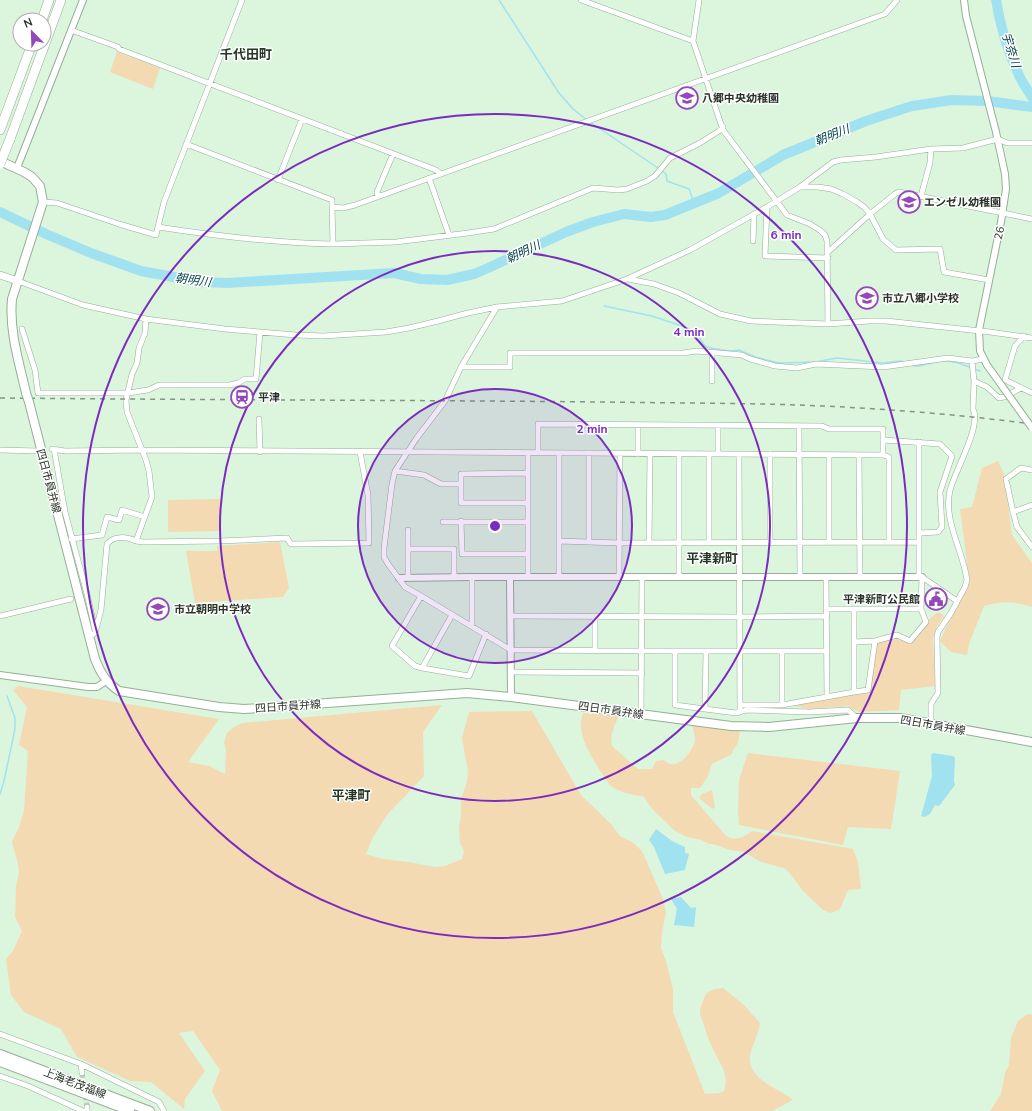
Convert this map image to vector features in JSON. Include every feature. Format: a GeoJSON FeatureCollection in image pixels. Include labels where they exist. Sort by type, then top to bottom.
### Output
{"type":"FeatureCollection","features":[{"type":"Feature","properties":{"kind":"highway"},"geometry":{"type":"LineString","coordinates":[[45,12],[49,0]]}},
{"type":"Feature","properties":{"kind":"highway"},"geometry":{"type":"LineString","coordinates":[[0,162],[10,139],[61,0]]}},
{"type":"Feature","properties":{"kind":"highway"},"geometry":{"type":"LineString","coordinates":[[0,130],[29,52]]}},
{"type":"Feature","properties":{"kind":"main road"},"geometry":{"type":"LineString","coordinates":[[0,162],[17,168],[37,182],[41,190],[43,202]]}},
{"type":"Feature","properties":{"kind":"main road","name":"四日市員弁線"},"geometry":{"type":"LineString","coordinates":[[43,202],[12,300],[11,314],[15,342],[28,402],[92,635],[95,660],[106,681],[119,691],[219,707],[244,709],[467,693],[511,697],[731,726],[769,727],[857,718],[900,718],[931,725],[1032,742]]}},
{"type":"Feature","properties":{"kind":"main road"},"geometry":{"type":"LineString","coordinates":[[0,275],[19,277]]}},
{"type":"Feature","properties":{"kind":"main road","name":"上海老茂福線"},"geometry":{"type":"LineString","coordinates":[[0,1054],[150,1111]]}},
{"type":"Feature","properties":{"kind":"main road","name":"上海老茂福線"},"geometry":{"type":"LineString","coordinates":[[0,1062],[130,1111]]}},
{"type":"Feature","properties":{"kind":"street"},"geometry":{"type":"LineString","coordinates":[[17,168],[83,0]]}},
{"type":"Feature","properties":{"kind":"street"},"geometry":{"type":"LineString","coordinates":[[43,202],[56,203],[156,235],[164,202],[242,0]]}},
{"type":"Feature","properties":{"kind":"street"},"geometry":{"type":"LineString","coordinates":[[581,0],[693,41]]}},
{"type":"Feature","properties":{"kind":"street"},"geometry":{"type":"LineString","coordinates":[[699,0],[693,41],[723,129],[787,215],[810,224],[825,235],[828,255],[828,324]]}},
{"type":"Feature","properties":{"kind":"street"},"geometry":{"type":"LineString","coordinates":[[332,207],[343,208],[355,206],[885,14],[898,0]]}},
{"type":"Feature","properties":{"kind":"street","name":"26"},"geometry":{"type":"LineString","coordinates":[[964,0],[966,16],[998,139],[1005,174],[1006,189],[978,330],[978,344],[983,359],[1032,428]]}},
{"type":"Feature","properties":{"kind":"street"},"geometry":{"type":"LineString","coordinates":[[72,30],[436,170],[441,174]]}},
{"type":"Feature","properties":{"kind":"street"},"geometry":{"type":"LineString","coordinates":[[278,180],[302,119]]}},
{"type":"Feature","properties":{"kind":"street"},"geometry":{"type":"LineString","coordinates":[[158,227],[210,235],[292,243],[333,244],[396,242],[494,229],[593,188],[618,190],[627,189],[655,176],[670,158],[700,143],[723,129]]}},
{"type":"Feature","properties":{"kind":"street"},"geometry":{"type":"LineString","coordinates":[[19,277],[83,305],[146,319],[260,332],[323,336],[386,332],[497,307],[562,301],[627,279],[690,250],[754,215],[778,201],[827,166],[841,160],[876,157],[931,149],[963,148],[998,139],[1007,143],[1032,143]]}},
{"type":"Feature","properties":{"kind":"street"},"geometry":{"type":"LineString","coordinates":[[186,144],[332,200],[333,244]]}},
{"type":"Feature","properties":{"kind":"street"},"geometry":{"type":"LineString","coordinates":[[921,196],[930,162],[931,149]]}},
{"type":"Feature","properties":{"kind":"street"},"geometry":{"type":"LineString","coordinates":[[378,197],[377,192],[393,154]]}},
{"type":"Feature","properties":{"kind":"street"},"geometry":{"type":"LineString","coordinates":[[429,178],[449,235]]}},
{"type":"Feature","properties":{"kind":"street"},"geometry":{"type":"LineString","coordinates":[[800,186],[831,189],[843,194],[864,207],[870,214],[883,240],[896,250],[940,249],[944,272],[989,280]]}},
{"type":"Feature","properties":{"kind":"street"},"geometry":{"type":"LineString","coordinates":[[767,207],[765,256],[828,255],[870,214],[899,192],[1032,219]]}},
{"type":"Feature","properties":{"kind":"street"},"geometry":{"type":"LineString","coordinates":[[753,241],[754,215]]}},
{"type":"Feature","properties":{"kind":"street"},"geometry":{"type":"LineString","coordinates":[[627,279],[649,283],[679,293],[720,314],[751,321],[828,324],[878,321],[978,330],[1032,338]]}},
{"type":"Feature","properties":{"kind":"street"},"geometry":{"type":"LineString","coordinates":[[497,307],[461,367],[445,401],[416,438],[395,471],[392,484],[384,552],[388,564],[405,587],[511,650],[706,652],[826,651]]}},
{"type":"Feature","properties":{"kind":"street"},"geometry":{"type":"LineString","coordinates":[[136,541],[152,497],[149,471],[127,412],[126,400],[132,374],[137,363],[139,348],[145,333],[146,319]]}},
{"type":"Feature","properties":{"kind":"street"},"geometry":{"type":"LineString","coordinates":[[22,329],[35,370],[38,393],[128,393],[148,390],[159,384],[230,385],[245,379],[256,379],[260,332]]}},
{"type":"Feature","properties":{"kind":"street"},"geometry":{"type":"LineString","coordinates":[[1024,336],[1015,346],[1005,380],[1032,393]]}},
{"type":"Feature","properties":{"kind":"street"},"geometry":{"type":"LineString","coordinates":[[461,367],[510,367],[510,352],[683,353],[698,351],[742,355],[775,366],[797,368],[826,363],[876,367],[948,358],[972,363],[983,359]]}},
{"type":"Feature","properties":{"kind":"street"},"geometry":{"type":"LineString","coordinates":[[712,352],[712,382]]}},
{"type":"Feature","properties":{"kind":"street"},"geometry":{"type":"LineString","coordinates":[[931,725],[931,704],[938,693],[938,632],[951,613],[965,587],[967,580],[951,523],[949,497],[952,484],[974,427],[974,381],[972,363]]}},
{"type":"Feature","properties":{"kind":"street"},"geometry":{"type":"LineString","coordinates":[[974,381],[987,387],[999,398],[1021,388]]}},
{"type":"Feature","properties":{"kind":"street"},"geometry":{"type":"LineString","coordinates":[[259,419],[260,452]]}},
{"type":"Feature","properties":{"kind":"street"},"geometry":{"type":"LineString","coordinates":[[538,453],[538,424],[718,425],[822,426],[829,429],[883,429],[883,455]]}},
{"type":"Feature","properties":{"kind":"street"},"geometry":{"type":"LineString","coordinates":[[638,425],[638,454]]}},
{"type":"Feature","properties":{"kind":"street"},"geometry":{"type":"LineString","coordinates":[[718,425],[718,454]]}},
{"type":"Feature","properties":{"kind":"street"},"geometry":{"type":"LineString","coordinates":[[799,426],[800,577]]}},
{"type":"Feature","properties":{"kind":"street"},"geometry":{"type":"LineString","coordinates":[[883,440],[940,444],[952,456],[940,492],[942,527],[938,532],[920,533]]}},
{"type":"Feature","properties":{"kind":"street"},"geometry":{"type":"LineString","coordinates":[[854,642],[875,641],[897,635],[910,641],[926,622],[921,609],[919,442]]}},
{"type":"Feature","properties":{"kind":"street"},"geometry":{"type":"LineString","coordinates":[[92,635],[87,594],[71,540],[53,449],[65,451],[142,450],[260,452],[528,452],[620,454],[883,455],[889,457],[889,542]]}},
{"type":"Feature","properties":{"kind":"street"},"geometry":{"type":"LineString","coordinates":[[0,450],[38,451]]}},
{"type":"Feature","properties":{"kind":"street"},"geometry":{"type":"LineString","coordinates":[[92,635],[100,610],[107,544],[110,540],[127,538],[143,542],[287,538],[291,544],[370,543],[368,495],[360,452]]}},
{"type":"Feature","properties":{"kind":"street"},"geometry":{"type":"LineString","coordinates":[[528,452],[528,577]]}},
{"type":"Feature","properties":{"kind":"street"},"geometry":{"type":"LineString","coordinates":[[559,453],[559,577]]}},
{"type":"Feature","properties":{"kind":"street"},"geometry":{"type":"LineString","coordinates":[[589,453],[589,542]]}},
{"type":"Feature","properties":{"kind":"street"},"geometry":{"type":"LineString","coordinates":[[619,577],[620,454]]}},
{"type":"Feature","properties":{"kind":"street"},"geometry":{"type":"LineString","coordinates":[[649,543],[650,454]]}},
{"type":"Feature","properties":{"kind":"street"},"geometry":{"type":"LineString","coordinates":[[679,454],[679,578]]}},
{"type":"Feature","properties":{"kind":"street"},"geometry":{"type":"LineString","coordinates":[[709,454],[709,543]]}},
{"type":"Feature","properties":{"kind":"street"},"geometry":{"type":"LineString","coordinates":[[739,454],[740,712]]}},
{"type":"Feature","properties":{"kind":"street"},"geometry":{"type":"LineString","coordinates":[[770,454],[770,543]]}},
{"type":"Feature","properties":{"kind":"street"},"geometry":{"type":"LineString","coordinates":[[829,455],[829,543]]}},
{"type":"Feature","properties":{"kind":"street"},"geometry":{"type":"LineString","coordinates":[[859,455],[860,577]]}},
{"type":"Feature","properties":{"kind":"street"},"geometry":{"type":"LineString","coordinates":[[1032,470],[1021,468],[1006,479],[1017,527],[1032,547]]}},
{"type":"Feature","properties":{"kind":"street"},"geometry":{"type":"LineString","coordinates":[[395,471],[424,475],[441,484],[461,484]]}},
{"type":"Feature","properties":{"kind":"street"},"geometry":{"type":"LineString","coordinates":[[528,473],[461,474],[461,503],[528,503]]}},
{"type":"Feature","properties":{"kind":"street"},"geometry":{"type":"LineString","coordinates":[[1013,512],[1032,505]]}},
{"type":"Feature","properties":{"kind":"street"},"geometry":{"type":"LineString","coordinates":[[71,540],[102,535],[107,517],[119,520],[122,510],[145,517]]}},
{"type":"Feature","properties":{"kind":"street"},"geometry":{"type":"LineString","coordinates":[[461,521],[462,554],[528,554]]}},
{"type":"Feature","properties":{"kind":"street"},"geometry":{"type":"LineString","coordinates":[[443,522],[528,522]]}},
{"type":"Feature","properties":{"kind":"street"},"geometry":{"type":"LineString","coordinates":[[408,530],[408,577]]}},
{"type":"Feature","properties":{"kind":"street"},"geometry":{"type":"LineString","coordinates":[[559,542],[919,542]]}},
{"type":"Feature","properties":{"kind":"street"},"geometry":{"type":"LineString","coordinates":[[408,549],[454,549],[454,577]]}},
{"type":"Feature","properties":{"kind":"street"},"geometry":{"type":"LineString","coordinates":[[472,577],[472,626]]}},
{"type":"Feature","properties":{"kind":"street"},"geometry":{"type":"LineString","coordinates":[[510,577],[511,697]]}},
{"type":"Feature","properties":{"kind":"street"},"geometry":{"type":"LineString","coordinates":[[641,714],[642,577]]}},
{"type":"Feature","properties":{"kind":"street"},"geometry":{"type":"LineString","coordinates":[[826,577],[827,697]]}},
{"type":"Feature","properties":{"kind":"street"},"geometry":{"type":"LineString","coordinates":[[399,578],[920,577],[957,601]]}},
{"type":"Feature","properties":{"kind":"street"},"geometry":{"type":"LineString","coordinates":[[422,596],[392,646],[415,666],[470,676],[486,634]]}},
{"type":"Feature","properties":{"kind":"street"},"geometry":{"type":"LineString","coordinates":[[0,616],[72,599]]}},
{"type":"Feature","properties":{"kind":"street"},"geometry":{"type":"LineString","coordinates":[[826,609],[921,609]]}},
{"type":"Feature","properties":{"kind":"street"},"geometry":{"type":"LineString","coordinates":[[854,609],[854,692]]}},
{"type":"Feature","properties":{"kind":"street"},"geometry":{"type":"LineString","coordinates":[[422,668],[452,615]]}},
{"type":"Feature","properties":{"kind":"street"},"geometry":{"type":"LineString","coordinates":[[510,616],[826,616]]}},
{"type":"Feature","properties":{"kind":"street"},"geometry":{"type":"LineString","coordinates":[[595,617],[595,650]]}},
{"type":"Feature","properties":{"kind":"street"},"geometry":{"type":"LineString","coordinates":[[740,705],[782,705],[868,690],[875,641]]}},
{"type":"Feature","properties":{"kind":"street"},"geometry":{"type":"LineString","coordinates":[[675,651],[675,704],[736,713],[746,710],[809,712],[848,710],[857,718]]}},
{"type":"Feature","properties":{"kind":"street"},"geometry":{"type":"LineString","coordinates":[[782,651],[782,705]]}},
{"type":"Feature","properties":{"kind":"street"},"geometry":{"type":"LineString","coordinates":[[706,652],[706,709]]}},
{"type":"Feature","properties":{"kind":"street"},"geometry":{"type":"LineString","coordinates":[[511,672],[642,674]]}},
{"type":"Feature","properties":{"kind":"street"},"geometry":{"type":"LineString","coordinates":[[0,675],[88,687],[97,687],[106,681]]}},
{"type":"Feature","properties":{"kind":"street"},"geometry":{"type":"LineString","coordinates":[[0,1034],[80,1064],[159,1102],[164,1111]]}},
{"type":"Feature","properties":{"kind":"street"},"geometry":{"type":"LineString","coordinates":[[80,1064],[82,1073]]}},
{"type":"Feature","properties":{"kind":"street","name":"上海老茂福線"},"geometry":{"type":"LineString","coordinates":[[0,1076],[28,1086],[69,1105],[86,1110]]}},
{"type":"Feature","properties":{"kind":"shaded area"},"geometry":{"type":"Polygon","coordinates":[[[117,52],[160,68],[153,89],[110,72],[117,52]]]}},
{"type":"Feature","properties":{"kind":"shaded area"},"geometry":{"type":"Polygon","coordinates":[[[998,461],[1004,474],[1012,535],[1032,563],[1032,607],[1008,602],[984,606],[969,644],[967,655],[951,652],[940,641],[966,582],[967,563],[960,509],[972,507],[982,468],[998,461]]]}},
{"type":"Feature","properties":{"kind":"shaded area"},"geometry":{"type":"Polygon","coordinates":[[[220,499],[221,531],[168,532],[168,500],[220,499]]]}},
{"type":"Feature","properties":{"kind":"shaded area"},"geometry":{"type":"Polygon","coordinates":[[[280,542],[289,588],[283,597],[195,603],[186,551],[217,551],[217,546],[280,542]]]}},
{"type":"Feature","properties":{"kind":"shaded area"},"geometry":{"type":"Polygon","coordinates":[[[937,613],[941,613],[944,616],[937,626],[933,638],[935,686],[901,690],[899,710],[859,712],[848,706],[809,709],[794,706],[868,690],[875,641],[897,639],[911,644],[929,619],[937,613]]]}},
{"type":"Feature","properties":{"kind":"shaded area"},"geometry":{"type":"Polygon","coordinates":[[[18,686],[219,719],[188,762],[209,766],[225,774],[226,750],[224,742],[227,733],[242,723],[442,705],[423,732],[424,776],[387,815],[373,837],[366,854],[383,859],[435,867],[445,866],[462,859],[464,851],[460,843],[459,825],[461,816],[461,799],[467,782],[468,772],[462,738],[469,712],[532,711],[581,795],[612,825],[620,836],[632,842],[642,851],[663,899],[666,912],[661,948],[673,989],[673,1012],[705,1094],[724,1091],[726,1078],[723,1068],[709,1039],[700,1014],[700,1009],[706,993],[715,989],[723,988],[744,1005],[760,1023],[750,1056],[751,1065],[754,1072],[759,1078],[793,1100],[772,1111],[222,1111],[212,1091],[220,1070],[193,1031],[179,1033],[205,1071],[185,1099],[184,1109],[151,1082],[130,1081],[77,1057],[61,1029],[24,1012],[11,995],[6,959],[13,951],[22,931],[15,917],[16,886],[19,873],[12,842],[24,811],[28,751],[19,745],[27,707],[13,690],[18,686]]]}},
{"type":"Feature","properties":{"kind":"shaded area"},"geometry":{"type":"Polygon","coordinates":[[[583,713],[619,715],[612,734],[612,746],[638,769],[652,769],[656,761],[664,760],[673,764],[683,760],[694,745],[695,740],[692,724],[740,730],[738,743],[732,754],[712,764],[707,778],[700,788],[691,788],[691,795],[729,838],[736,839],[752,831],[853,849],[858,862],[861,889],[848,890],[840,909],[831,913],[823,910],[803,891],[786,869],[759,861],[744,852],[709,844],[701,840],[687,837],[675,831],[653,810],[643,796],[625,793],[609,784],[592,758],[582,735],[581,720],[583,713]]]}},
{"type":"Feature","properties":{"kind":"shaded area"},"geometry":{"type":"Polygon","coordinates":[[[748,753],[900,771],[891,829],[848,827],[843,845],[739,825],[739,780],[748,753]]]}},
{"type":"Feature","properties":{"kind":"shaded area"},"geometry":{"type":"Polygon","coordinates":[[[712,790],[715,807],[713,809],[699,798],[702,794],[712,790]]]}},
{"type":"Feature","properties":{"kind":"shaded area"},"geometry":{"type":"Polygon","coordinates":[[[1032,1014],[1032,1111],[990,1111],[1001,1094],[1005,1073],[1009,1065],[1011,1038],[1018,1021],[1026,1015],[1032,1014]]]}},
{"type":"Feature","properties":{"kind":"water"},"geometry":{"type":"Polygon","coordinates":[[[933,753],[953,756],[955,758],[955,785],[939,806],[935,805],[930,814],[924,817],[921,816],[932,776],[931,755],[933,753]]]}},
{"type":"Feature","properties":{"kind":"water"},"geometry":{"type":"Polygon","coordinates":[[[656,829],[672,841],[685,847],[685,853],[689,854],[685,870],[665,874],[654,847],[649,840],[656,829]]]}},
{"type":"Feature","properties":{"kind":"water"},"geometry":{"type":"Polygon","coordinates":[[[681,897],[691,908],[696,908],[694,927],[674,925],[677,909],[671,899],[681,897]]]}},
{"type":"Feature","properties":{"kind":"waterway"},"geometry":{"type":"LineString","coordinates":[[499,0],[559,93],[573,109],[587,120]]}},
{"type":"Feature","properties":{"kind":"waterway","name":"宇奈川"},"geometry":{"type":"LineString","coordinates":[[996,0],[1010,55],[1021,79],[1032,97]]}},
{"type":"Feature","properties":{"kind":"waterway","name":"朝明川"},"geometry":{"type":"LineString","coordinates":[[0,212],[91,253],[141,271],[201,282],[227,283],[394,273],[421,279],[447,280],[474,274],[566,232],[593,222],[624,214],[651,217],[665,215],[719,193],[783,155],[866,121],[912,106],[952,100],[987,101],[1032,107]]}},
{"type":"Feature","properties":{"kind":"waterway"},"geometry":{"type":"LineString","coordinates":[[590,122],[658,168]]}},
{"type":"Feature","properties":{"kind":"waterway"},"geometry":{"type":"LineString","coordinates":[[661,170],[666,174],[667,181],[689,189],[694,203]]}},
{"type":"Feature","properties":{"kind":"waterway"},"geometry":{"type":"LineString","coordinates":[[604,306],[652,316],[685,327],[696,332],[704,345],[710,348],[729,351],[739,350],[755,357],[779,363],[815,362],[837,358],[883,363],[903,362]]}},
{"type":"Feature","properties":{"kind":"waterway"},"geometry":{"type":"LineString","coordinates":[[910,365],[921,366],[940,361],[950,361],[980,371]]}},
{"type":"Feature","properties":{"kind":"waterway"},"geometry":{"type":"LineString","coordinates":[[0,794],[15,729],[15,718],[7,696]]}},
{"type":"Feature","properties":{"kind":"tunnel"},"geometry":{"type":"LineString","coordinates":[[82,1073],[87,1107]]}},
{"type":"Feature","properties":{"kind":"railway"},"geometry":{"type":"LineString","coordinates":[[0,398],[775,404],[916,412],[1032,424]]}},
{"type":"Feature","properties":{"kind":"place","name":"八郷中央幼稚園"},"geometry":{"type":"Point","coordinates":[687,98]}},
{"type":"Feature","properties":{"kind":"place","name":"エンゼル幼稚園"},"geometry":{"type":"Point","coordinates":[909,202]}},
{"type":"Feature","properties":{"kind":"place","name":"市立八郷小学校"},"geometry":{"type":"Point","coordinates":[867,298]}},
{"type":"Feature","properties":{"kind":"place","name":"平津"},"geometry":{"type":"Point","coordinates":[242,397]}},
{"type":"Feature","properties":{"kind":"place","name":"平津新町公民館"},"geometry":{"type":"Point","coordinates":[936,599]}},
{"type":"Feature","properties":{"kind":"place","name":"市立朝明中学校"},"geometry":{"type":"Point","coordinates":[158,609]}},
{"type":"Feature","properties":{"kind":"district","name":"千代田町"},"geometry":{"type":"Point","coordinates":[246,54]}},
{"type":"Feature","properties":{"kind":"district","name":"平津新町"},"geometry":{"type":"Point","coordinates":[712,558]}},
{"type":"Feature","properties":{"kind":"district","name":"平津町"},"geometry":{"type":"Point","coordinates":[351,795]}}]}
